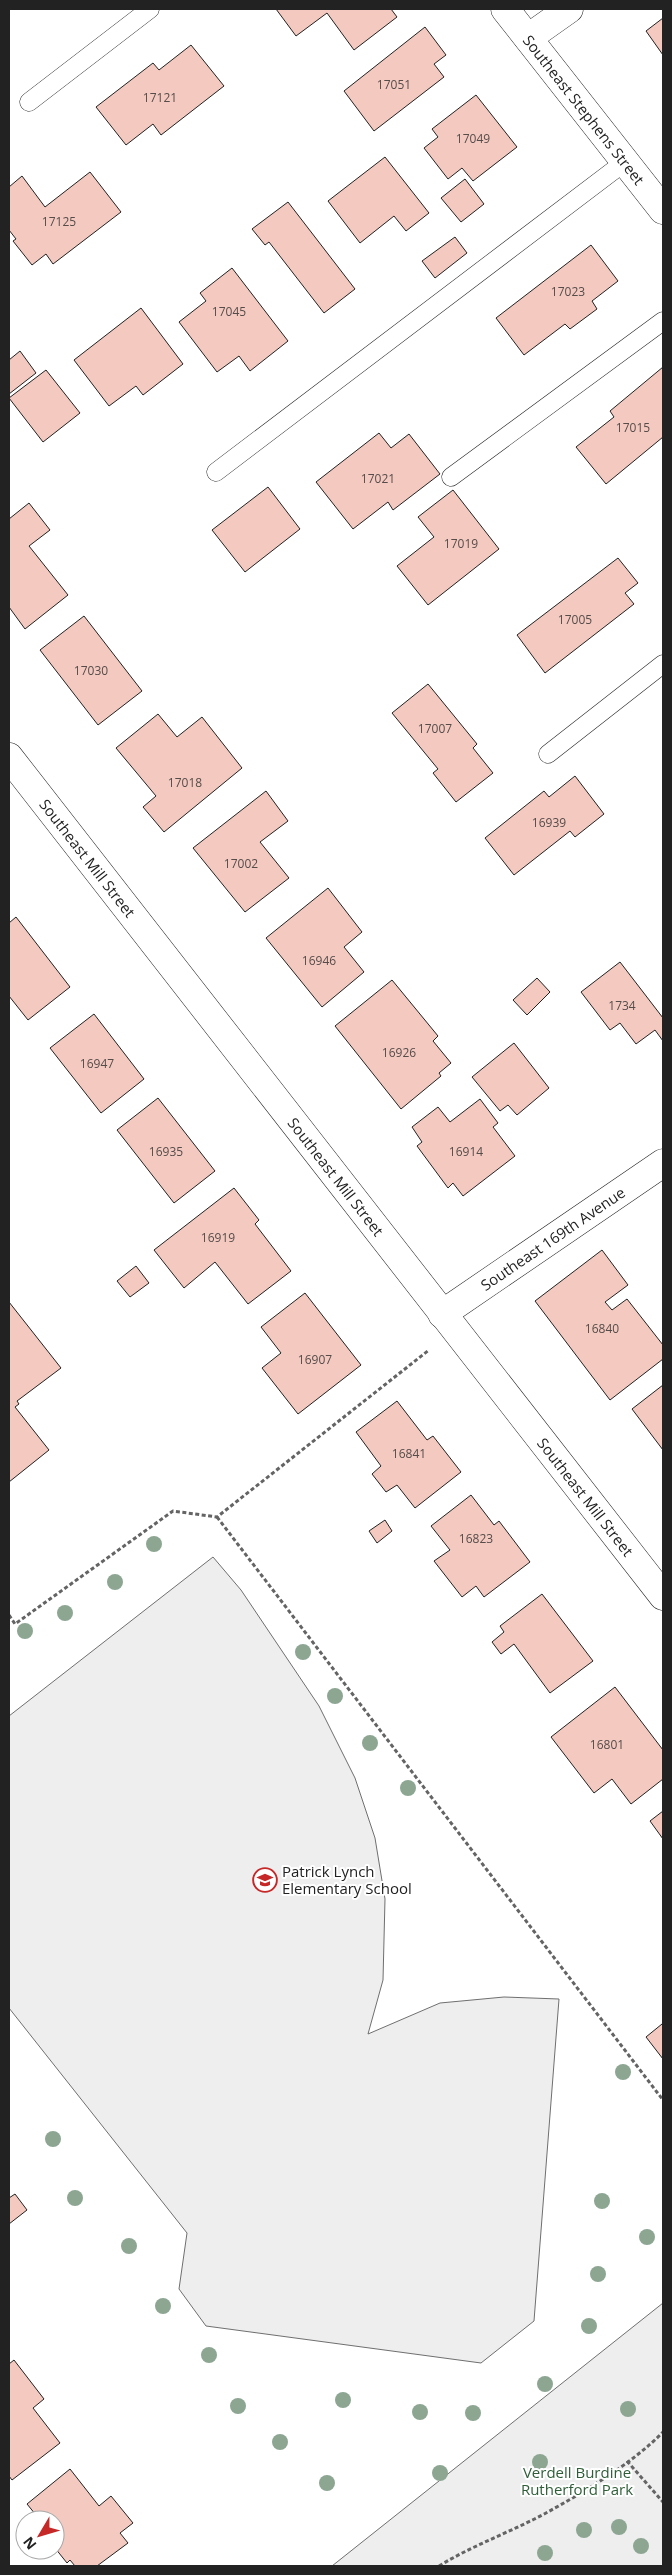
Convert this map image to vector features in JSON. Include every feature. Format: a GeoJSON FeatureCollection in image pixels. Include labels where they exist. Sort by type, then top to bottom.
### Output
{"type":"FeatureCollection","features":[{"type":"Feature","properties":{"kind":"street","name":"Southeast Stephens Street"},"geometry":{"type":"LineString","coordinates":[[506,9],[663,210]]}},
{"type":"Feature","properties":{"kind":"street"},"geometry":{"type":"LineString","coordinates":[[528,38],[569,9]]}},
{"type":"Feature","properties":{"kind":"street","name":"Southeast Mill Street"},"geometry":{"type":"LineString","coordinates":[[9,757],[663,1596]]}},
{"type":"Feature","properties":{"kind":"street","name":"Southeast 169th Avenue"},"geometry":{"type":"LineString","coordinates":[[448,1322],[663,1163]]}},
{"type":"Feature","properties":{"kind":"lane"},"geometry":{"type":"LineString","coordinates":[[29,102],[150,9]]}},
{"type":"Feature","properties":{"kind":"lane"},"geometry":{"type":"LineString","coordinates":[[216,472],[626,161]]}},
{"type":"Feature","properties":{"kind":"lane"},"geometry":{"type":"LineString","coordinates":[[451,477],[663,321]]}},
{"type":"Feature","properties":{"kind":"lane"},"geometry":{"type":"LineString","coordinates":[[548,754],[663,664]]}},
{"type":"Feature","properties":{"kind":"path"},"geometry":{"type":"LineString","coordinates":[[217,1517],[448,1322]]}},
{"type":"Feature","properties":{"kind":"path"},"geometry":{"type":"LineString","coordinates":[[9,1615],[15,1624],[174,1512],[217,1517],[663,2100]]}},
{"type":"Feature","properties":{"kind":"path"},"geometry":{"type":"LineString","coordinates":[[439,2566],[546,2513],[627,2461],[663,2432]]}},
{"type":"Feature","properties":{"kind":"path"},"geometry":{"type":"LineString","coordinates":[[627,2461],[663,2502]]}},
{"type":"Feature","properties":{"kind":"green space"},"geometry":{"type":"Polygon","coordinates":[[[213,1557],[241,1590],[319,1706],[355,1778],[375,1838],[385,1899],[383,1980],[368,2034],[440,2003],[504,1997],[559,1999],[534,2321],[481,2363],[206,2326],[179,2289],[187,2233],[9,2008],[9,1716],[213,1557]]]}},
{"type":"Feature","properties":{"kind":"green space","name":"Verdell Burdine Rutherford Park"},"geometry":{"type":"Polygon","coordinates":[[[663,2303],[663,2566],[332,2566],[663,2303]]]}},
{"type":"Feature","properties":{"kind":"building"},"geometry":{"type":"Polygon","coordinates":[[[276,9],[391,9],[397,17],[354,50],[327,13],[296,36],[276,9]]]}},
{"type":"Feature","properties":{"kind":"building"},"geometry":{"type":"Polygon","coordinates":[[[663,18],[663,55],[646,31],[663,18]]]}},
{"type":"Feature","properties":{"kind":"building"},"geometry":{"type":"Polygon","coordinates":[[[425,27],[446,55],[434,64],[444,77],[374,131],[344,91],[425,27]]]}},
{"type":"Feature","properties":{"kind":"building"},"geometry":{"type":"Polygon","coordinates":[[[191,45],[224,86],[161,135],[153,124],[126,145],[96,107],[153,63],[159,70],[191,45]]]}},
{"type":"Feature","properties":{"kind":"building"},"geometry":{"type":"Polygon","coordinates":[[[476,95],[517,147],[473,181],[462,168],[448,179],[424,148],[438,137],[432,129],[476,95]]]}},
{"type":"Feature","properties":{"kind":"building"},"geometry":{"type":"Polygon","coordinates":[[[385,157],[429,213],[406,231],[394,216],[360,243],[328,201],[385,157]]]}},
{"type":"Feature","properties":{"kind":"building"},"geometry":{"type":"Polygon","coordinates":[[[90,172],[121,212],[53,264],[46,254],[32,265],[13,241],[16,239],[9,230],[9,187],[22,176],[45,207],[90,172]]]}},
{"type":"Feature","properties":{"kind":"building"},"geometry":{"type":"Polygon","coordinates":[[[465,179],[484,204],[461,222],[441,198],[465,179]]]}},
{"type":"Feature","properties":{"kind":"building"},"geometry":{"type":"Polygon","coordinates":[[[288,202],[355,289],[324,313],[269,242],[265,245],[252,229],[288,202]]]}},
{"type":"Feature","properties":{"kind":"building"},"geometry":{"type":"Polygon","coordinates":[[[455,237],[467,253],[435,278],[422,261],[455,237]]]}},
{"type":"Feature","properties":{"kind":"building"},"geometry":{"type":"Polygon","coordinates":[[[591,245],[618,281],[592,301],[597,309],[570,329],[565,324],[524,355],[496,318],[591,245]]]}},
{"type":"Feature","properties":{"kind":"building"},"geometry":{"type":"Polygon","coordinates":[[[232,268],[288,341],[250,371],[239,356],[217,372],[179,322],[206,301],[200,293],[232,268]]]}},
{"type":"Feature","properties":{"kind":"building"},"geometry":{"type":"Polygon","coordinates":[[[141,308],[183,364],[143,395],[136,386],[109,406],[74,360],[141,308]]]}},
{"type":"Feature","properties":{"kind":"building"},"geometry":{"type":"Polygon","coordinates":[[[20,351],[36,373],[9,394],[9,360],[20,351]]]}},
{"type":"Feature","properties":{"kind":"building"},"geometry":{"type":"Polygon","coordinates":[[[663,367],[663,437],[606,484],[576,447],[614,417],[610,411],[663,367]]]}},
{"type":"Feature","properties":{"kind":"building"},"geometry":{"type":"Polygon","coordinates":[[[46,370],[80,413],[43,442],[9,398],[46,370]]]}},
{"type":"Feature","properties":{"kind":"building"},"geometry":{"type":"Polygon","coordinates":[[[379,433],[391,448],[409,434],[440,474],[393,510],[388,502],[353,529],[316,482],[379,433]]]}},
{"type":"Feature","properties":{"kind":"building"},"geometry":{"type":"Polygon","coordinates":[[[268,487],[300,529],[245,572],[212,530],[268,487]]]}},
{"type":"Feature","properties":{"kind":"building"},"geometry":{"type":"Polygon","coordinates":[[[453,490],[499,549],[428,605],[397,566],[434,537],[418,517],[453,490]]]}},
{"type":"Feature","properties":{"kind":"building"},"geometry":{"type":"Polygon","coordinates":[[[29,503],[50,530],[29,546],[68,595],[25,629],[9,607],[9,519],[29,503]]]}},
{"type":"Feature","properties":{"kind":"building"},"geometry":{"type":"Polygon","coordinates":[[[618,558],[638,583],[625,593],[634,604],[545,673],[517,635],[618,558]]]}},
{"type":"Feature","properties":{"kind":"building"},"geometry":{"type":"Polygon","coordinates":[[[84,616],[142,691],[98,725],[40,650],[84,616]]]}},
{"type":"Feature","properties":{"kind":"building"},"geometry":{"type":"Polygon","coordinates":[[[428,684],[477,744],[473,748],[493,773],[456,802],[433,773],[438,769],[392,713],[428,684]]]}},
{"type":"Feature","properties":{"kind":"building"},"geometry":{"type":"Polygon","coordinates":[[[158,714],[177,737],[202,717],[242,768],[164,832],[143,807],[156,796],[116,748],[158,714]]]}},
{"type":"Feature","properties":{"kind":"building"},"geometry":{"type":"Polygon","coordinates":[[[575,776],[604,814],[575,837],[570,831],[514,875],[485,838],[544,791],[549,797],[575,776]]]}},
{"type":"Feature","properties":{"kind":"building"},"geometry":{"type":"Polygon","coordinates":[[[266,791],[288,821],[260,842],[289,878],[245,912],[193,848],[266,791]]]}},
{"type":"Feature","properties":{"kind":"building"},"geometry":{"type":"Polygon","coordinates":[[[328,888],[362,932],[344,947],[364,972],[322,1007],[266,938],[328,888]]]}},
{"type":"Feature","properties":{"kind":"building"},"geometry":{"type":"Polygon","coordinates":[[[16,917],[70,987],[28,1020],[9,996],[9,923],[16,917]]]}},
{"type":"Feature","properties":{"kind":"building"},"geometry":{"type":"Polygon","coordinates":[[[620,962],[663,1018],[663,1041],[655,1030],[636,1044],[620,1023],[610,1030],[581,992],[620,962]]]}},
{"type":"Feature","properties":{"kind":"building"},"geometry":{"type":"Polygon","coordinates":[[[537,978],[550,992],[527,1015],[513,1000],[537,978]]]}},
{"type":"Feature","properties":{"kind":"building"},"geometry":{"type":"Polygon","coordinates":[[[392,980],[438,1036],[433,1041],[451,1063],[439,1073],[441,1076],[401,1109],[335,1026],[392,980]]]}},
{"type":"Feature","properties":{"kind":"building"},"geometry":{"type":"Polygon","coordinates":[[[94,1014],[144,1079],[101,1113],[50,1048],[94,1014]]]}},
{"type":"Feature","properties":{"kind":"building"},"geometry":{"type":"Polygon","coordinates":[[[514,1043],[549,1088],[517,1115],[508,1105],[500,1111],[472,1077],[514,1043]]]}},
{"type":"Feature","properties":{"kind":"building"},"geometry":{"type":"Polygon","coordinates":[[[158,1098],[215,1171],[174,1203],[117,1130],[158,1098]]]}},
{"type":"Feature","properties":{"kind":"building"},"geometry":{"type":"Polygon","coordinates":[[[480,1099],[498,1123],[493,1127],[515,1156],[463,1196],[453,1183],[448,1188],[417,1146],[422,1142],[412,1127],[438,1107],[450,1122],[480,1099]]]}},
{"type":"Feature","properties":{"kind":"building"},"geometry":{"type":"Polygon","coordinates":[[[234,1188],[259,1220],[255,1224],[291,1271],[248,1304],[215,1262],[184,1288],[154,1250],[234,1188]]]}},
{"type":"Feature","properties":{"kind":"building"},"geometry":{"type":"Polygon","coordinates":[[[602,1250],[628,1285],[605,1302],[612,1310],[627,1299],[663,1345],[663,1359],[610,1400],[535,1301],[602,1250]]]}},
{"type":"Feature","properties":{"kind":"building"},"geometry":{"type":"Polygon","coordinates":[[[136,1266],[149,1283],[130,1297],[117,1281],[136,1266]]]}},
{"type":"Feature","properties":{"kind":"building"},"geometry":{"type":"Polygon","coordinates":[[[305,1293],[361,1365],[298,1414],[262,1368],[281,1353],[261,1327],[305,1293]]]}},
{"type":"Feature","properties":{"kind":"building"},"geometry":{"type":"Polygon","coordinates":[[[9,1302],[61,1368],[17,1401],[19,1404],[15,1407],[49,1450],[9,1482],[9,1302]]]}},
{"type":"Feature","properties":{"kind":"building"},"geometry":{"type":"Polygon","coordinates":[[[663,1385],[663,1450],[632,1409],[663,1385]]]}},
{"type":"Feature","properties":{"kind":"building"},"geometry":{"type":"Polygon","coordinates":[[[397,1401],[427,1440],[433,1436],[461,1472],[415,1508],[397,1485],[386,1492],[372,1474],[381,1466],[356,1432],[397,1401]]]}},
{"type":"Feature","properties":{"kind":"building"},"geometry":{"type":"Polygon","coordinates":[[[471,1495],[494,1525],[499,1521],[530,1562],[484,1597],[476,1586],[462,1597],[434,1561],[450,1550],[431,1526],[471,1495]]]}},
{"type":"Feature","properties":{"kind":"building"},"geometry":{"type":"Polygon","coordinates":[[[385,1520],[392,1531],[377,1543],[369,1531],[385,1520]]]}},
{"type":"Feature","properties":{"kind":"building"},"geometry":{"type":"Polygon","coordinates":[[[542,1594],[593,1661],[550,1693],[514,1644],[501,1654],[492,1642],[504,1632],[500,1626],[542,1594]]]}},
{"type":"Feature","properties":{"kind":"building"},"geometry":{"type":"Polygon","coordinates":[[[615,1687],[663,1750],[663,1779],[631,1804],[612,1779],[594,1793],[551,1737],[615,1687]]]}},
{"type":"Feature","properties":{"kind":"building"},"geometry":{"type":"Polygon","coordinates":[[[663,1811],[663,1839],[650,1821],[663,1811]]]}},
{"type":"Feature","properties":{"kind":"building"},"geometry":{"type":"Polygon","coordinates":[[[662,2024],[663,2026],[663,2059],[646,2037],[662,2024]]]}},
{"type":"Feature","properties":{"kind":"building"},"geometry":{"type":"Polygon","coordinates":[[[15,2194],[27,2210],[9,2224],[9,2198],[15,2194]]]}},
{"type":"Feature","properties":{"kind":"building"},"geometry":{"type":"Polygon","coordinates":[[[14,2360],[44,2399],[33,2408],[60,2443],[12,2480],[9,2476],[9,2364],[14,2360]]]}},
{"type":"Feature","properties":{"kind":"building"},"geometry":{"type":"Polygon","coordinates":[[[70,2469],[99,2506],[111,2496],[133,2523],[120,2533],[128,2543],[97,2566],[75,2566],[70,2560],[67,2563],[65,2560],[65,2510],[32,2510],[27,2504],[70,2469]]]}},
{"type":"Feature","properties":{"kind":"place","name":"Patrick Lynch Elementary School"},"geometry":{"type":"Point","coordinates":[265,1880]}}]}
